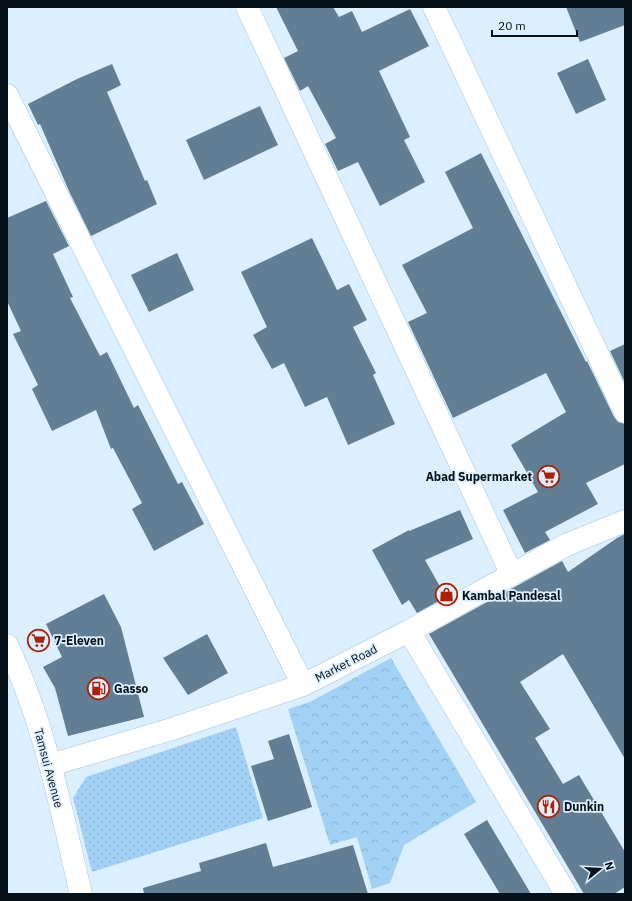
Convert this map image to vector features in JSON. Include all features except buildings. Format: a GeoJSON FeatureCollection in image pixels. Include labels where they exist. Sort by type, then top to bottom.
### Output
{"type":"FeatureCollection","features":[{"type":"Feature","properties":{"kind":"street"},"geometry":{"type":"LineString","coordinates":[[247,7],[512,575]]}},
{"type":"Feature","properties":{"kind":"street"},"geometry":{"type":"LineString","coordinates":[[434,7],[625,412]]}},
{"type":"Feature","properties":{"kind":"street"},"geometry":{"type":"LineString","coordinates":[[7,95],[303,685]]}},
{"type":"Feature","properties":{"kind":"street","name":"Market Road"},"geometry":{"type":"LineString","coordinates":[[50,765],[169,730],[303,685],[409,632],[566,545],[625,521]]}},
{"type":"Feature","properties":{"kind":"street"},"geometry":{"type":"LineString","coordinates":[[409,632],[566,894]]}},
{"type":"Feature","properties":{"kind":"street","name":"Tamsui Avenue"},"geometry":{"type":"LineString","coordinates":[[7,645],[31,703],[50,765],[81,894]]}},
{"type":"Feature","properties":{"kind":"green space"},"geometry":{"type":"Polygon","coordinates":[[[391,658],[476,802],[404,845],[390,883],[372,889],[357,837],[330,845],[288,709],[310,702],[391,658]]]}},
{"type":"Feature","properties":{"kind":"green space"},"geometry":{"type":"Polygon","coordinates":[[[236,727],[263,818],[92,872],[73,798],[86,777],[236,727]]]}},
{"type":"Feature","properties":{"kind":"place","name":"Abad Supermarket"},"geometry":{"type":"Point","coordinates":[548,476]}},
{"type":"Feature","properties":{"kind":"place","name":"Kambal Pandesal"},"geometry":{"type":"Point","coordinates":[447,595]}},
{"type":"Feature","properties":{"kind":"place","name":"7-Eleven"},"geometry":{"type":"Point","coordinates":[38,640]}},
{"type":"Feature","properties":{"kind":"place","name":"Gasso"},"geometry":{"type":"Point","coordinates":[98,688]}},
{"type":"Feature","properties":{"kind":"place","name":"Dunkin"},"geometry":{"type":"Point","coordinates":[548,806]}}]}
